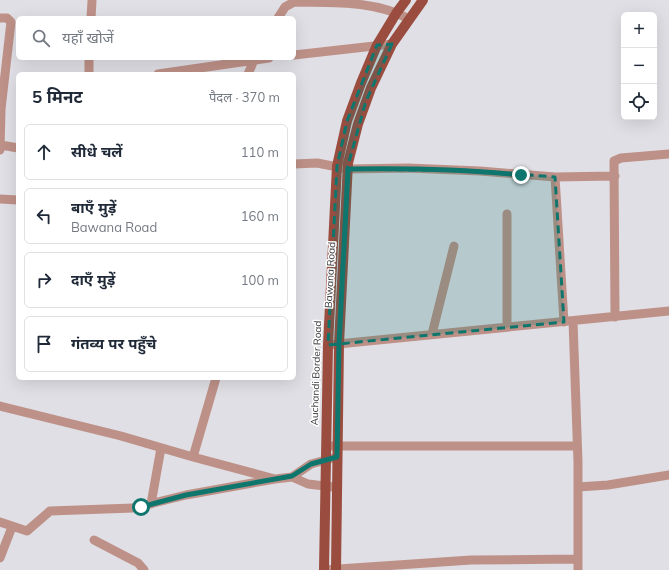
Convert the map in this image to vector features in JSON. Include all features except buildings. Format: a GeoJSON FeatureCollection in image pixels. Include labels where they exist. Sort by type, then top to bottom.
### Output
{"type":"FeatureCollection","features":[{"type":"Feature","properties":{"kind":"main road","name":"Auchandi Border Road"},"geometry":{"type":"LineString","coordinates":[[324,570],[328,345],[337,166],[347,121],[355,98],[377,46],[397,12],[406,0]]}},
{"type":"Feature","properties":{"kind":"main road","name":"Bawana Road"},"geometry":{"type":"LineString","coordinates":[[336,569],[339,344],[348,169],[358,124],[366,101],[392,44],[423,0]]}},
{"type":"Feature","properties":{"kind":"main road"},"geometry":{"type":"LineString","coordinates":[[355,98],[366,101]]}},
{"type":"Feature","properties":{"kind":"main road"},"geometry":{"type":"LineString","coordinates":[[333,228],[344,228]]}},
{"type":"Feature","properties":{"kind":"main road"},"geometry":{"type":"LineString","coordinates":[[330,294],[341,293]]}},
{"type":"Feature","properties":{"kind":"street"},"geometry":{"type":"LineString","coordinates":[[91,16],[92,1]]}},
{"type":"Feature","properties":{"kind":"street"},"geometry":{"type":"LineString","coordinates":[[279,16],[285,7],[294,2],[360,5],[382,8],[397,12],[409,19]]}},
{"type":"Feature","properties":{"kind":"street"},"geometry":{"type":"LineString","coordinates":[[0,18],[7,18],[11,22],[1,109],[1,147],[16,148]]}},
{"type":"Feature","properties":{"kind":"street"},"geometry":{"type":"LineString","coordinates":[[296,55],[392,44]]}},
{"type":"Feature","properties":{"kind":"street"},"geometry":{"type":"LineString","coordinates":[[89,60],[89,72]]}},
{"type":"Feature","properties":{"kind":"street"},"geometry":{"type":"LineString","coordinates":[[172,72],[254,60]]}},
{"type":"Feature","properties":{"kind":"street"},"geometry":{"type":"LineString","coordinates":[[249,72],[254,60]]}},
{"type":"Feature","properties":{"kind":"street"},"geometry":{"type":"LineString","coordinates":[[615,317],[614,166],[617,159],[669,154]]}},
{"type":"Feature","properties":{"kind":"street"},"geometry":{"type":"LineString","coordinates":[[296,164],[317,163],[348,169],[408,168],[480,171],[555,177],[615,176]]}},
{"type":"Feature","properties":{"kind":"street"},"geometry":{"type":"LineString","coordinates":[[555,177],[569,321],[577,446],[578,570]]}},
{"type":"Feature","properties":{"kind":"street"},"geometry":{"type":"LineString","coordinates":[[0,198],[16,200]]}},
{"type":"Feature","properties":{"kind":"street"},"geometry":{"type":"LineString","coordinates":[[507,214],[507,327]]}},
{"type":"Feature","properties":{"kind":"street"},"geometry":{"type":"LineString","coordinates":[[432,334],[454,246]]}},
{"type":"Feature","properties":{"kind":"street"},"geometry":{"type":"LineString","coordinates":[[328,345],[669,311]]}},
{"type":"Feature","properties":{"kind":"street"},"geometry":{"type":"LineString","coordinates":[[194,457],[215,380]]}},
{"type":"Feature","properties":{"kind":"street"},"geometry":{"type":"LineString","coordinates":[[0,406],[121,436],[275,479]]}},
{"type":"Feature","properties":{"kind":"street"},"geometry":{"type":"LineString","coordinates":[[326,446],[577,446]]}},
{"type":"Feature","properties":{"kind":"street"},"geometry":{"type":"LineString","coordinates":[[151,504],[161,448]]}},
{"type":"Feature","properties":{"kind":"street"},"geometry":{"type":"LineString","coordinates":[[0,522],[27,531],[47,512],[54,510],[124,509],[151,504],[186,495],[292,476],[311,464],[337,457]]}},
{"type":"Feature","properties":{"kind":"street"},"geometry":{"type":"LineString","coordinates":[[578,487],[608,485],[669,475]]}},
{"type":"Feature","properties":{"kind":"street"},"geometry":{"type":"LineString","coordinates":[[292,476],[308,484],[338,488]]}},
{"type":"Feature","properties":{"kind":"street"},"geometry":{"type":"LineString","coordinates":[[0,558],[12,527]]}},
{"type":"Feature","properties":{"kind":"street"},"geometry":{"type":"LineString","coordinates":[[94,540],[138,563],[144,570]]}},
{"type":"Feature","properties":{"kind":"street"},"geometry":{"type":"LineString","coordinates":[[324,570],[471,560],[578,559]]}},
{"type":"Feature","properties":{"kind":"highlighted area"},"geometry":{"type":"Polygon","coordinates":[[[392,44],[366,101],[347,169],[480,171],[555,177],[564,322],[328,345],[337,166],[347,121],[377,45],[392,44]]]}},
{"type":"Feature","properties":{"kind":"route"},"geometry":{"type":"LineString","coordinates":[[141,507],[186,495],[292,476],[311,464],[337,457],[339,344],[348,169],[408,168],[480,171],[521,175]]}}]}
